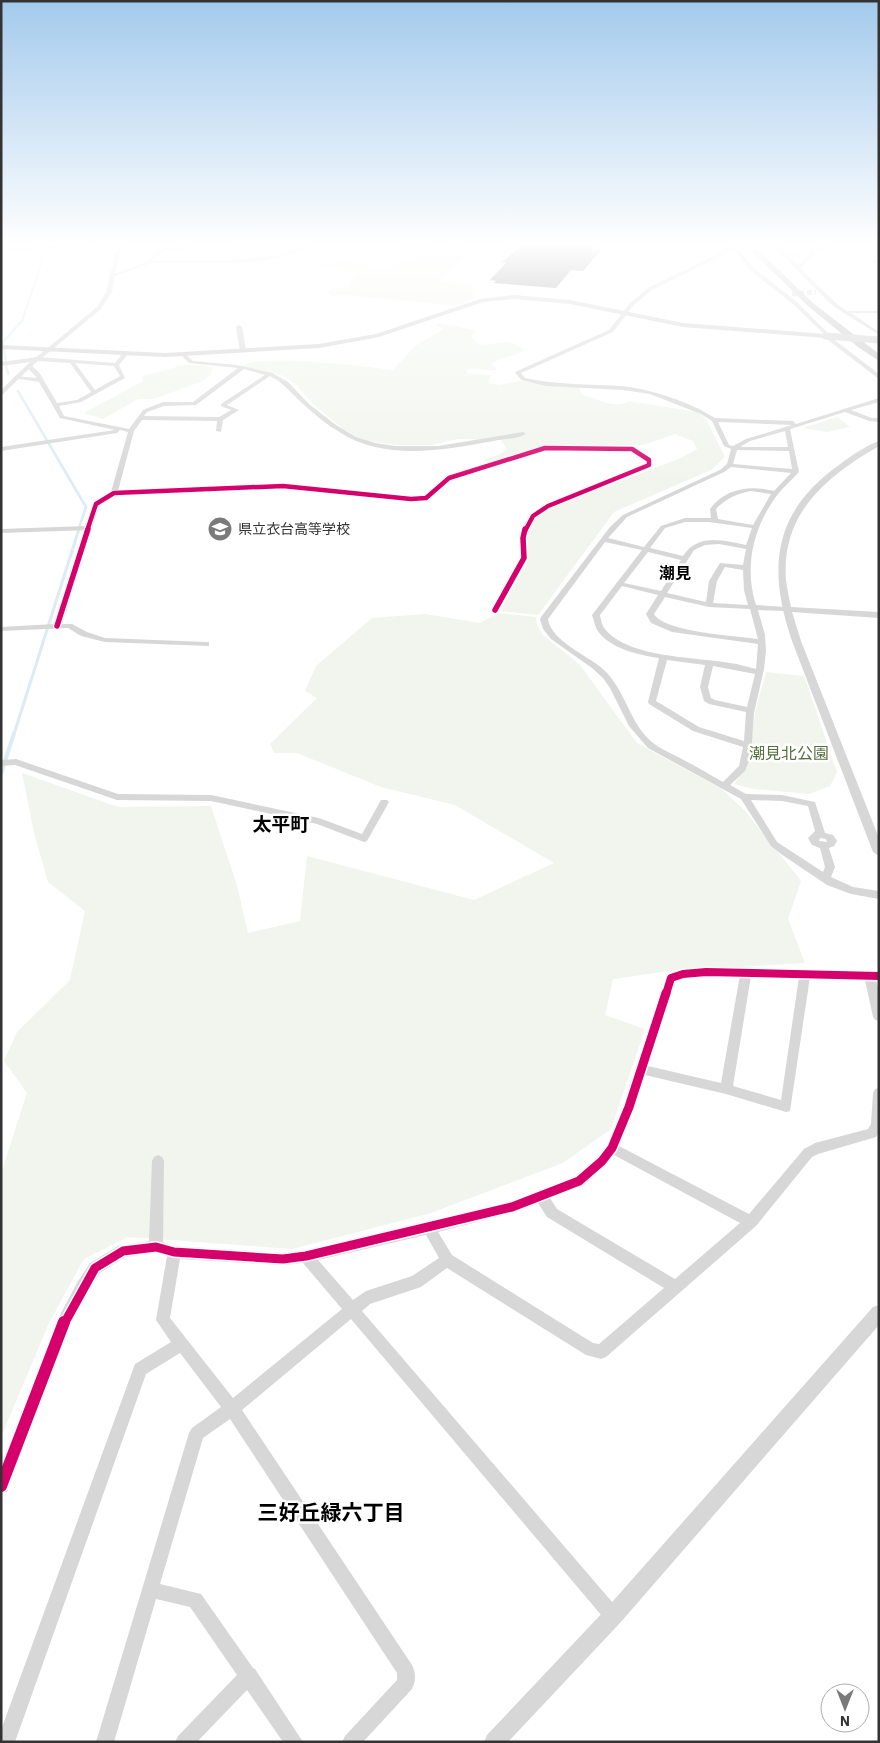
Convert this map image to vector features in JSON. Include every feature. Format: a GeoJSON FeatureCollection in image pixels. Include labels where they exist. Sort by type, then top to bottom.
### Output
{"type":"FeatureCollection","features":[{"type":"Feature","properties":{"kind":"highway"},"geometry":{"type":"LineString","coordinates":[[836,325],[879,358]]}},
{"type":"Feature","properties":{"kind":"highway"},"geometry":{"type":"LineString","coordinates":[[849,325],[879,349]]}},
{"type":"Feature","properties":{"kind":"main road"},"geometry":{"type":"LineString","coordinates":[[1,346],[126,353],[183,354],[319,346],[361,340],[410,325]]}},
{"type":"Feature","properties":{"kind":"main road"},"geometry":{"type":"LineString","coordinates":[[687,325],[879,340]]}},
{"type":"Feature","properties":{"kind":"street"},"geometry":{"type":"LineString","coordinates":[[1,394],[29,366],[79,325]]}},
{"type":"Feature","properties":{"kind":"street"},"geometry":{"type":"LineString","coordinates":[[615,325],[611,331],[521,369],[518,372],[519,375],[523,379],[546,384],[642,391],[703,413],[714,420],[800,424]]}},
{"type":"Feature","properties":{"kind":"street"},"geometry":{"type":"LineString","coordinates":[[818,325],[826,333],[826,336],[879,377]]}},
{"type":"Feature","properties":{"kind":"street"},"geometry":{"type":"LineString","coordinates":[[865,325],[879,334]]}},
{"type":"Feature","properties":{"kind":"street"},"geometry":{"type":"LineString","coordinates":[[239,328],[243,350]]}},
{"type":"Feature","properties":{"kind":"street"},"geometry":{"type":"LineString","coordinates":[[71,361],[83,351]]}},
{"type":"Feature","properties":{"kind":"street"},"geometry":{"type":"LineString","coordinates":[[116,365],[126,353]]}},
{"type":"Feature","properties":{"kind":"street"},"geometry":{"type":"LineString","coordinates":[[183,354],[192,362],[242,368],[270,374],[282,380],[308,404],[345,432],[366,442],[400,448],[446,447],[523,434]]}},
{"type":"Feature","properties":{"kind":"street"},"geometry":{"type":"LineString","coordinates":[[1,364],[38,359],[116,365]]}},
{"type":"Feature","properties":{"kind":"street"},"geometry":{"type":"LineString","coordinates":[[71,361],[94,393]]}},
{"type":"Feature","properties":{"kind":"street"},"geometry":{"type":"LineString","coordinates":[[56,405],[79,401],[123,376],[116,365]]}},
{"type":"Feature","properties":{"kind":"street"},"geometry":{"type":"LineString","coordinates":[[29,366],[40,380],[62,417],[131,431]]}},
{"type":"Feature","properties":{"kind":"street"},"geometry":{"type":"LineString","coordinates":[[184,419],[191,404],[242,368]]}},
{"type":"Feature","properties":{"kind":"street"},"geometry":{"type":"LineString","coordinates":[[140,418],[220,419],[236,410],[222,405],[270,374]]}},
{"type":"Feature","properties":{"kind":"street"},"geometry":{"type":"LineString","coordinates":[[16,378],[40,380]]}},
{"type":"Feature","properties":{"kind":"street"},"geometry":{"type":"LineString","coordinates":[[879,400],[748,440],[734,448],[730,465],[722,471],[625,516],[604,539],[544,619],[545,628],[608,680],[635,731],[642,739],[651,746],[744,797],[779,849],[825,878],[852,890],[879,894]]}},
{"type":"Feature","properties":{"kind":"street"},"geometry":{"type":"LineString","coordinates":[[114,493],[131,431],[145,411],[160,404],[191,404]]}},
{"type":"Feature","properties":{"kind":"street"},"geometry":{"type":"LineString","coordinates":[[845,410],[872,420],[879,420]]}},
{"type":"Feature","properties":{"kind":"street"},"geometry":{"type":"LineString","coordinates":[[219,431],[220,419]]}},
{"type":"Feature","properties":{"kind":"street"},"geometry":{"type":"LineString","coordinates":[[714,420],[727,446],[734,448],[791,449]]}},
{"type":"Feature","properties":{"kind":"street"},"geometry":{"type":"LineString","coordinates":[[725,785],[740,772],[745,763],[751,710],[759,672],[762,642],[748,588],[749,548],[755,527],[775,493],[796,472],[797,466],[787,428]]}},
{"type":"Feature","properties":{"kind":"street"},"geometry":{"type":"LineString","coordinates":[[1,450],[123,430]]}},
{"type":"Feature","properties":{"kind":"street"},"geometry":{"type":"LineString","coordinates":[[879,443],[856,456],[822,480],[800,506],[788,531],[783,553],[782,580],[787,609],[879,852]]}},
{"type":"Feature","properties":{"kind":"street"},"geometry":{"type":"LineString","coordinates":[[57,626],[96,504],[114,493],[283,486],[411,500],[426,498],[449,478],[545,448],[569,446],[632,449],[649,460],[649,466],[548,506],[533,516],[526,526],[523,538],[524,558],[495,610]]}},
{"type":"Feature","properties":{"kind":"street"},"geometry":{"type":"LineString","coordinates":[[730,465],[752,470],[782,469],[796,472]]}},
{"type":"Feature","properties":{"kind":"street"},"geometry":{"type":"LineString","coordinates":[[715,520],[713,508],[717,503],[744,490],[755,489],[775,493]]}},
{"type":"Feature","properties":{"kind":"street"},"geometry":{"type":"LineString","coordinates":[[755,527],[715,520],[685,520],[668,524],[659,531],[621,584],[596,614],[597,625],[606,634],[624,645],[663,658],[710,663],[759,672]]}},
{"type":"Feature","properties":{"kind":"street"},"geometry":{"type":"LineString","coordinates":[[1,531],[87,528]]}},
{"type":"Feature","properties":{"kind":"street"},"geometry":{"type":"LineString","coordinates":[[604,539],[686,559]]}},
{"type":"Feature","properties":{"kind":"street"},"geometry":{"type":"LineString","coordinates":[[749,548],[719,542],[704,543],[691,550],[650,614],[654,621],[662,626],[691,634],[736,636],[762,642]]}},
{"type":"Feature","properties":{"kind":"street"},"geometry":{"type":"LineString","coordinates":[[709,605],[713,581],[723,565],[747,568]]}},
{"type":"Feature","properties":{"kind":"street"},"geometry":{"type":"LineString","coordinates":[[621,584],[709,605],[879,615]]}},
{"type":"Feature","properties":{"kind":"street"},"geometry":{"type":"LineString","coordinates":[[1,629],[69,626],[84,634],[105,640],[206,644]]}},
{"type":"Feature","properties":{"kind":"street"},"geometry":{"type":"LineString","coordinates":[[663,658],[652,702],[696,729],[746,745]]}},
{"type":"Feature","properties":{"kind":"street"},"geometry":{"type":"LineString","coordinates":[[710,663],[704,688],[707,698],[712,702],[751,710]]}},
{"type":"Feature","properties":{"kind":"street"},"geometry":{"type":"LineString","coordinates":[[1,763],[16,762],[117,797],[212,798],[318,821],[364,839],[384,802]]}},
{"type":"Feature","properties":{"kind":"street"},"geometry":{"type":"LineString","coordinates":[[744,797],[782,798],[812,804],[821,834],[814,836],[814,840],[824,846],[830,867],[825,878]]}},
{"type":"Feature","properties":{"kind":"street"},"geometry":{"type":"LineString","coordinates":[[1,1486],[65,1320],[95,1268],[123,1251],[156,1247],[174,1252],[282,1259],[306,1256],[429,1228],[542,1197],[579,1181],[612,1148],[642,1069],[671,978],[675,974],[693,971],[874,976],[879,1017]]}},
{"type":"Feature","properties":{"kind":"street"},"geometry":{"type":"LineString","coordinates":[[726,1089],[746,972]]}},
{"type":"Feature","properties":{"kind":"street"},"geometry":{"type":"LineString","coordinates":[[642,1069],[726,1089],[786,1107],[805,974]]}},
{"type":"Feature","properties":{"kind":"street"},"geometry":{"type":"LineString","coordinates":[[429,1228],[447,1260],[596,1352],[601,1352],[751,1222],[808,1154],[815,1149],[872,1133],[877,1125],[879,1093]]}},
{"type":"Feature","properties":{"kind":"street"},"geometry":{"type":"LineString","coordinates":[[612,1148],[751,1222]]}},
{"type":"Feature","properties":{"kind":"street"},"geometry":{"type":"LineString","coordinates":[[156,1247],[158,1161]]}},
{"type":"Feature","properties":{"kind":"street"},"geometry":{"type":"LineString","coordinates":[[542,1197],[552,1213],[675,1287]]}},
{"type":"Feature","properties":{"kind":"street"},"geometry":{"type":"LineString","coordinates":[[174,1252],[163,1320],[232,1409],[406,1671],[406,1682],[351,1742]]}},
{"type":"Feature","properties":{"kind":"street"},"geometry":{"type":"LineString","coordinates":[[306,1256],[613,1616]]}},
{"type":"Feature","properties":{"kind":"street"},"geometry":{"type":"LineString","coordinates":[[106,1742],[197,1433],[232,1409],[366,1298],[416,1282],[447,1260]]}},
{"type":"Feature","properties":{"kind":"street"},"geometry":{"type":"LineString","coordinates":[[494,1742],[613,1616],[879,1313]]}},
{"type":"Feature","properties":{"kind":"street"},"geometry":{"type":"LineString","coordinates":[[6,1742],[140,1369],[181,1344]]}},
{"type":"Feature","properties":{"kind":"street"},"geometry":{"type":"LineString","coordinates":[[152,1590],[195,1600],[294,1742]]}},
{"type":"Feature","properties":{"kind":"street"},"geometry":{"type":"LineString","coordinates":[[184,1742],[249,1675]]}},
{"type":"Feature","properties":{"kind":"green space"},"geometry":{"type":"Polygon","coordinates":[[[437,325],[452,325],[477,331],[471,336],[480,344],[506,342],[515,344],[525,350],[491,364],[497,369],[470,369],[466,370],[468,374],[491,375],[488,383],[499,385],[519,381],[579,387],[582,395],[612,404],[629,401],[698,412],[706,419],[725,457],[711,470],[614,512],[538,615],[500,611],[528,560],[527,537],[535,516],[549,508],[681,458],[697,449],[693,441],[675,434],[643,445],[542,446],[489,464],[484,460],[507,449],[501,440],[458,439],[431,445],[395,445],[362,440],[343,429],[313,404],[298,386],[285,376],[241,367],[251,363],[289,361],[393,370],[415,346],[444,329],[437,325]]]}},
{"type":"Feature","properties":{"kind":"green space"},"geometry":{"type":"Polygon","coordinates":[[[178,365],[202,365],[213,368],[210,376],[200,382],[154,399],[138,399],[103,419],[84,413],[143,381],[142,376],[174,368],[178,365]]]}},
{"type":"Feature","properties":{"kind":"green space"},"geometry":{"type":"Polygon","coordinates":[[[838,417],[850,427],[827,432],[803,428],[838,417]]]}},
{"type":"Feature","properties":{"kind":"green space"},"geometry":{"type":"Polygon","coordinates":[[[498,613],[536,617],[537,625],[543,635],[580,665],[637,743],[722,789],[745,811],[801,881],[788,919],[805,963],[669,971],[613,979],[605,1015],[645,1029],[611,1129],[563,1163],[431,1213],[292,1249],[128,1237],[84,1259],[49,1323],[1,1437],[1,1174],[27,1093],[4,1061],[17,1032],[70,980],[85,911],[48,882],[34,833],[22,773],[118,807],[211,806],[237,886],[248,933],[300,921],[307,856],[474,900],[554,863],[455,805],[381,787],[297,753],[274,753],[270,744],[317,698],[305,691],[316,666],[372,618],[425,614],[480,623],[498,613]]]}},
{"type":"Feature","properties":{"kind":"green space","name":"潮見北公園"},"geometry":{"type":"Polygon","coordinates":[[[766,672],[804,676],[837,772],[830,786],[809,794],[753,789],[734,784],[749,762],[755,712],[766,672]]]}},
{"type":"Feature","properties":{"kind":"waterway"},"geometry":{"type":"LineString","coordinates":[[7,371],[3,342],[18,325]]}},
{"type":"Feature","properties":{"kind":"waterway"},"geometry":{"type":"LineString","coordinates":[[7,369],[8,374]]}},
{"type":"Feature","properties":{"kind":"waterway"},"geometry":{"type":"LineString","coordinates":[[18,391],[86,507],[78,531]]}},
{"type":"Feature","properties":{"kind":"waterway"},"geometry":{"type":"LineString","coordinates":[[14,734],[79,529]]}},
{"type":"Feature","properties":{"kind":"waterway"},"geometry":{"type":"LineString","coordinates":[[1,774],[14,733]]}},
{"type":"Feature","properties":{"kind":"cycle path"},"geometry":{"type":"LineString","coordinates":[[57,626],[96,504],[114,493],[283,486],[411,499],[426,498],[449,478],[545,448],[632,449],[649,460],[649,465],[548,506],[533,516],[526,526],[523,538],[524,558],[495,610]]}},
{"type":"Feature","properties":{"kind":"cycle path"},"geometry":{"type":"LineString","coordinates":[[1,1486],[65,1320],[95,1268],[123,1251],[156,1247],[174,1252],[283,1259],[306,1256],[512,1207],[579,1181],[602,1161],[612,1148],[629,1107],[671,978],[683,974],[735,971],[879,976]]}},
{"type":"Feature","properties":{"kind":"place","name":"県立衣台高等学校"},"geometry":{"type":"Point","coordinates":[220,529]}},
{"type":"Feature","properties":{"kind":"district","name":"潮見"},"geometry":{"type":"Point","coordinates":[675,573]}},
{"type":"Feature","properties":{"kind":"district","name":"太平町"},"geometry":{"type":"Point","coordinates":[281,824]}},
{"type":"Feature","properties":{"kind":"district","name":"三好丘緑六丁目"},"geometry":{"type":"Point","coordinates":[331,1513]}}]}
